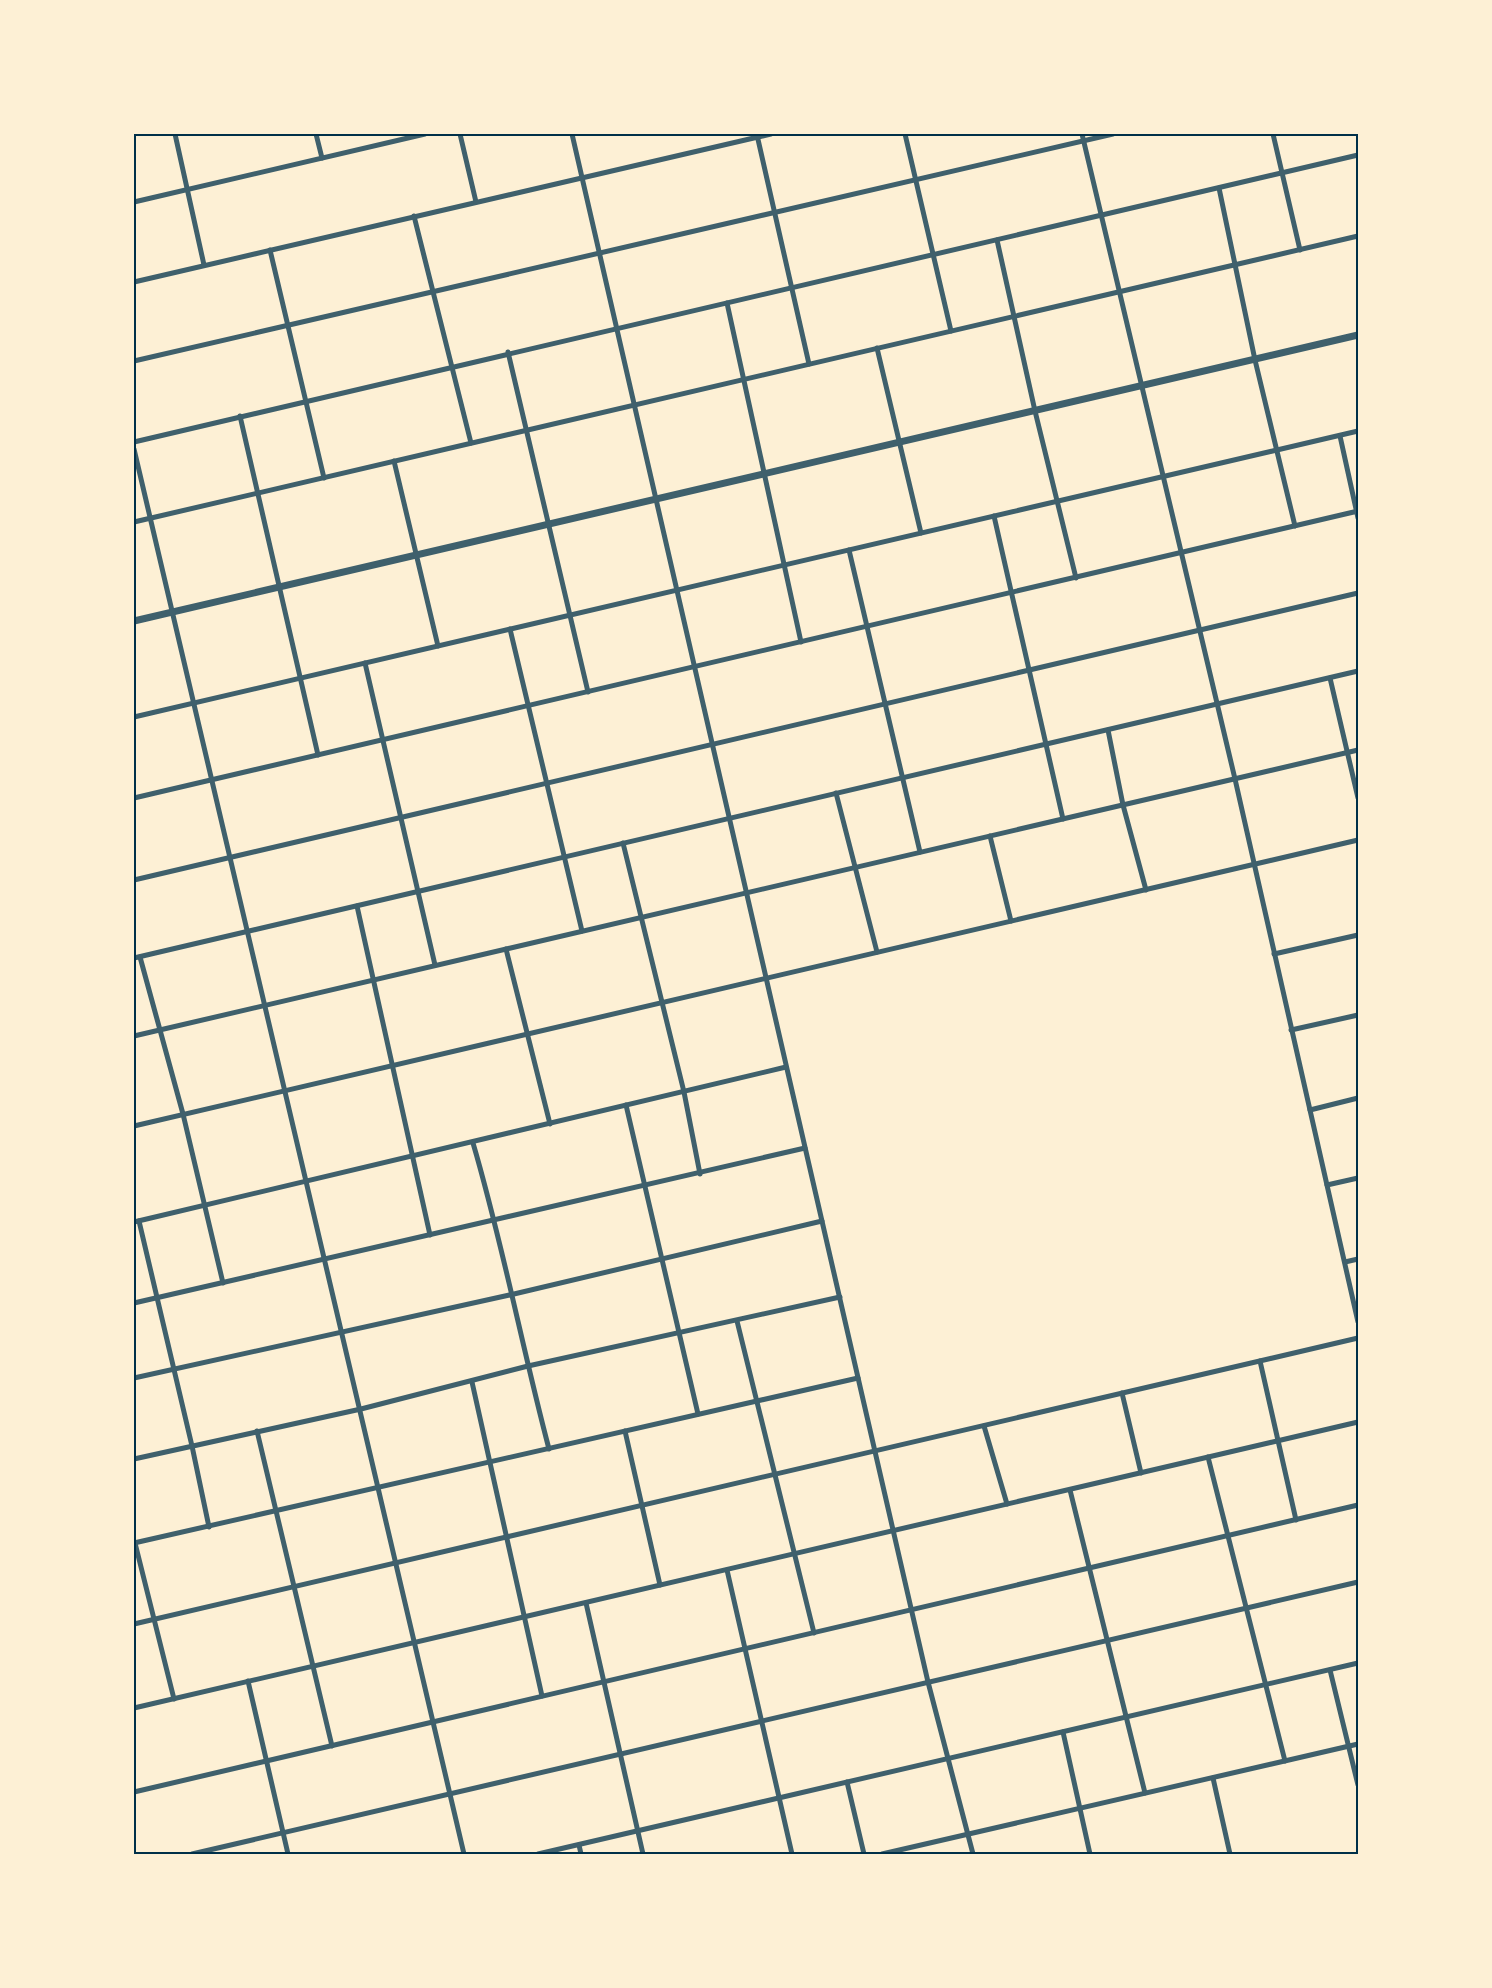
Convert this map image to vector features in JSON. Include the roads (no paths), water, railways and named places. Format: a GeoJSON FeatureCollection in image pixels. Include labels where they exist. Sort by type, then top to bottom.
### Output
{"type":"FeatureCollection","features":[{"type":"Feature","properties":{"kind":"street"},"geometry":{"type":"LineString","coordinates":[[175,134],[204,265]]}},
{"type":"Feature","properties":{"kind":"street"},"geometry":{"type":"LineString","coordinates":[[316,134],[322,158]]}},
{"type":"Feature","properties":{"kind":"street"},"geometry":{"type":"LineString","coordinates":[[134,202],[425,134]]}},
{"type":"Feature","properties":{"kind":"street"},"geometry":{"type":"LineString","coordinates":[[460,134],[476,202]]}},
{"type":"Feature","properties":{"kind":"street"},"geometry":{"type":"LineString","coordinates":[[572,134],[928,1682],[973,1854]]}},
{"type":"Feature","properties":{"kind":"street"},"geometry":{"type":"LineString","coordinates":[[134,282],[757,135],[771,134]]}},
{"type":"Feature","properties":{"kind":"street"},"geometry":{"type":"LineString","coordinates":[[905,134],[951,331]]}},
{"type":"Feature","properties":{"kind":"street"},"geometry":{"type":"LineString","coordinates":[[1082,134],[1235,779],[1359,1322]]}},
{"type":"Feature","properties":{"kind":"street"},"geometry":{"type":"LineString","coordinates":[[134,361],[1113,134]]}},
{"type":"Feature","properties":{"kind":"street"},"geometry":{"type":"LineString","coordinates":[[1273,134],[1300,250]]}},
{"type":"Feature","properties":{"kind":"street"},"geometry":{"type":"LineString","coordinates":[[757,135],[809,364]]}},
{"type":"Feature","properties":{"kind":"street"},"geometry":{"type":"LineString","coordinates":[[134,442],[508,352],[1359,155]]}},
{"type":"Feature","properties":{"kind":"street"},"geometry":{"type":"LineString","coordinates":[[1219,188],[1255,360],[1295,526]]}},
{"type":"Feature","properties":{"kind":"street"},"geometry":{"type":"LineString","coordinates":[[414,216],[471,443]]}},
{"type":"Feature","properties":{"kind":"street"},"geometry":{"type":"LineString","coordinates":[[134,522],[1359,236]]}},
{"type":"Feature","properties":{"kind":"street"},"geometry":{"type":"LineString","coordinates":[[997,240],[1035,411],[1076,578]]}},
{"type":"Feature","properties":{"kind":"street"},"geometry":{"type":"LineString","coordinates":[[270,250],[324,478]]}},
{"type":"Feature","properties":{"kind":"street"},"geometry":{"type":"LineString","coordinates":[[727,303],[801,642]]}},
{"type":"Feature","properties":{"kind":"street"},"geometry":{"type":"LineString","coordinates":[[134,621],[1359,335]]}},
{"type":"Feature","properties":{"kind":"street"},"geometry":{"type":"LineString","coordinates":[[877,348],[921,533]]}},
{"type":"Feature","properties":{"kind":"street"},"geometry":{"type":"LineString","coordinates":[[508,352],[588,692]]}},
{"type":"Feature","properties":{"kind":"street"},"geometry":{"type":"LineString","coordinates":[[240,416],[318,755]]}},
{"type":"Feature","properties":{"kind":"street"},"geometry":{"type":"LineString","coordinates":[[134,717],[1359,431]]}},
{"type":"Feature","properties":{"kind":"street"},"geometry":{"type":"LineString","coordinates":[[134,798],[1295,526],[1358,514],[1340,436]]}},
{"type":"Feature","properties":{"kind":"street"},"geometry":{"type":"LineString","coordinates":[[134,448],[284,1091],[308,1181],[464,1854]]}},
{"type":"Feature","properties":{"kind":"street"},"geometry":{"type":"LineString","coordinates":[[394,461],[438,646]]}},
{"type":"Feature","properties":{"kind":"street"},"geometry":{"type":"LineString","coordinates":[[994,516],[1063,819]]}},
{"type":"Feature","properties":{"kind":"street"},"geometry":{"type":"LineString","coordinates":[[849,550],[920,852]]}},
{"type":"Feature","properties":{"kind":"street"},"geometry":{"type":"LineString","coordinates":[[134,880],[1359,593]]}},
{"type":"Feature","properties":{"kind":"street"},"geometry":{"type":"LineString","coordinates":[[510,629],[582,931]]}},
{"type":"Feature","properties":{"kind":"street"},"geometry":{"type":"LineString","coordinates":[[365,663],[399,818],[435,965]]}},
{"type":"Feature","properties":{"kind":"street"},"geometry":{"type":"LineString","coordinates":[[223,1283],[183,1114],[137,958],[1359,671]]}},
{"type":"Feature","properties":{"kind":"street"},"geometry":{"type":"LineString","coordinates":[[1330,678],[1359,798]]}},
{"type":"Feature","properties":{"kind":"street"},"geometry":{"type":"LineString","coordinates":[[1108,730],[1123,805],[1146,890]]}},
{"type":"Feature","properties":{"kind":"street"},"geometry":{"type":"LineString","coordinates":[[134,1036],[1359,750]]}},
{"type":"Feature","properties":{"kind":"street"},"geometry":{"type":"LineString","coordinates":[[836,794],[878,952]]}},
{"type":"Feature","properties":{"kind":"street"},"geometry":{"type":"LineString","coordinates":[[990,836],[1011,921]]}},
{"type":"Feature","properties":{"kind":"street"},"geometry":{"type":"LineString","coordinates":[[134,1126],[1359,840]]}},
{"type":"Feature","properties":{"kind":"street"},"geometry":{"type":"LineString","coordinates":[[623,843],[684,1092],[700,1174]]}},
{"type":"Feature","properties":{"kind":"street"},"geometry":{"type":"LineString","coordinates":[[357,906],[430,1235]]}},
{"type":"Feature","properties":{"kind":"street"},"geometry":{"type":"LineString","coordinates":[[1274,954],[1359,935]]}},
{"type":"Feature","properties":{"kind":"street"},"geometry":{"type":"LineString","coordinates":[[506,949],[550,1124]]}},
{"type":"Feature","properties":{"kind":"street"},"geometry":{"type":"LineString","coordinates":[[1291,1030],[1359,1015]]}},
{"type":"Feature","properties":{"kind":"street"},"geometry":{"type":"LineString","coordinates":[[208,1527],[174,1369],[136,1222],[786,1067]]}},
{"type":"Feature","properties":{"kind":"street"},"geometry":{"type":"LineString","coordinates":[[1310,1110],[1359,1098]]}},
{"type":"Feature","properties":{"kind":"street"},"geometry":{"type":"LineString","coordinates":[[627,1105],[698,1414]]}},
{"type":"Feature","properties":{"kind":"street"},"geometry":{"type":"LineString","coordinates":[[473,1143],[514,1294],[528,1366],[549,1449]]}},
{"type":"Feature","properties":{"kind":"street"},"geometry":{"type":"LineString","coordinates":[[134,1303],[806,1148]]}},
{"type":"Feature","properties":{"kind":"street"},"geometry":{"type":"LineString","coordinates":[[1327,1185],[1359,1178]]}},
{"type":"Feature","properties":{"kind":"street"},"geometry":{"type":"LineString","coordinates":[[134,1378],[514,1294],[822,1221]]}},
{"type":"Feature","properties":{"kind":"street"},"geometry":{"type":"LineString","coordinates":[[1345,1262],[1359,1259]]}},
{"type":"Feature","properties":{"kind":"street"},"geometry":{"type":"LineString","coordinates":[[134,1460],[472,1382],[528,1366],[840,1297]]}},
{"type":"Feature","properties":{"kind":"street"},"geometry":{"type":"LineString","coordinates":[[737,1321],[814,1632]]}},
{"type":"Feature","properties":{"kind":"street"},"geometry":{"type":"LineString","coordinates":[[134,1624],[1359,1338]]}},
{"type":"Feature","properties":{"kind":"street"},"geometry":{"type":"LineString","coordinates":[[1260,1361],[1296,1520]]}},
{"type":"Feature","properties":{"kind":"street"},"geometry":{"type":"LineString","coordinates":[[174,1699],[134,1543],[858,1378]]}},
{"type":"Feature","properties":{"kind":"street"},"geometry":{"type":"LineString","coordinates":[[472,1382],[543,1696]]}},
{"type":"Feature","properties":{"kind":"street"},"geometry":{"type":"LineString","coordinates":[[1122,1393],[1141,1473]]}},
{"type":"Feature","properties":{"kind":"street"},"geometry":{"type":"LineString","coordinates":[[134,1708],[1359,1422]]}},
{"type":"Feature","properties":{"kind":"street"},"geometry":{"type":"LineString","coordinates":[[984,1426],[1007,1504]]}},
{"type":"Feature","properties":{"kind":"street"},"geometry":{"type":"LineString","coordinates":[[256,1431],[332,1746]]}},
{"type":"Feature","properties":{"kind":"street"},"geometry":{"type":"LineString","coordinates":[[625,1431],[660,1585]]}},
{"type":"Feature","properties":{"kind":"street"},"geometry":{"type":"LineString","coordinates":[[1208,1457],[1285,1761]]}},
{"type":"Feature","properties":{"kind":"street"},"geometry":{"type":"LineString","coordinates":[[1070,1490],[1145,1794]]}},
{"type":"Feature","properties":{"kind":"street"},"geometry":{"type":"LineString","coordinates":[[134,1792],[1359,1505]]}},
{"type":"Feature","properties":{"kind":"street"},"geometry":{"type":"LineString","coordinates":[[727,1570],[747,1648],[792,1854]]}},
{"type":"Feature","properties":{"kind":"street"},"geometry":{"type":"LineString","coordinates":[[192,1854],[1359,1582]]}},
{"type":"Feature","properties":{"kind":"street"},"geometry":{"type":"LineString","coordinates":[[586,1603],[643,1854]]}},
{"type":"Feature","properties":{"kind":"street"},"geometry":{"type":"LineString","coordinates":[[538,1854],[1359,1663]]}},
{"type":"Feature","properties":{"kind":"street"},"geometry":{"type":"LineString","coordinates":[[1330,1670],[1359,1785]]}},
{"type":"Feature","properties":{"kind":"street"},"geometry":{"type":"LineString","coordinates":[[248,1681],[288,1854]]}},
{"type":"Feature","properties":{"kind":"street"},"geometry":{"type":"LineString","coordinates":[[1063,1732],[1090,1854]]}},
{"type":"Feature","properties":{"kind":"street"},"geometry":{"type":"LineString","coordinates":[[882,1854],[1359,1744]]}},
{"type":"Feature","properties":{"kind":"street"},"geometry":{"type":"LineString","coordinates":[[1213,1778],[1230,1854]]}},
{"type":"Feature","properties":{"kind":"street"},"geometry":{"type":"LineString","coordinates":[[847,1782],[864,1854]]}},
{"type":"Feature","properties":{"kind":"street"},"geometry":{"type":"LineString","coordinates":[[579,1845],[582,1854]]}}]}
